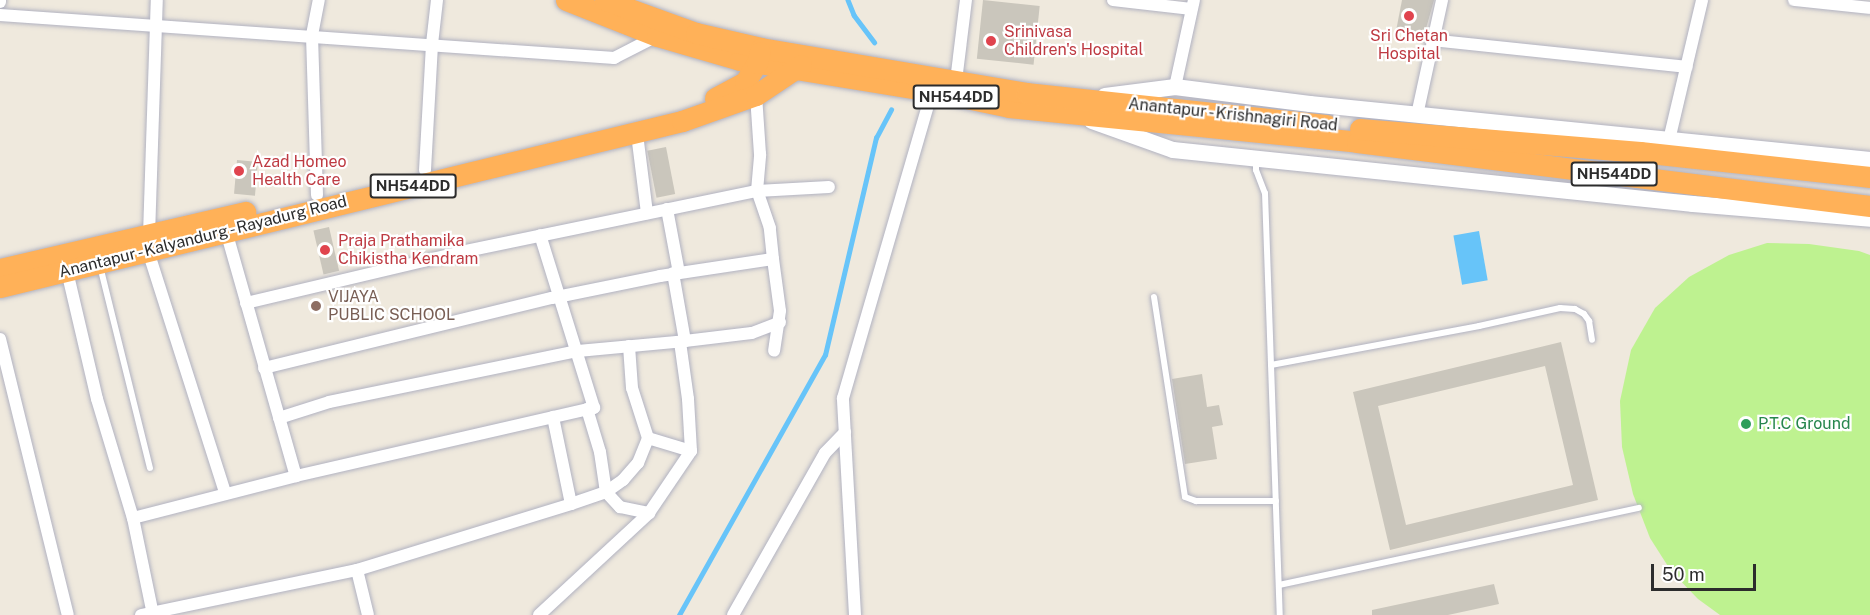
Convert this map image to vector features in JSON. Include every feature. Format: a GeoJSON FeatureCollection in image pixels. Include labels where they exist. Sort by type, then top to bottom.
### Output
{"type":"FeatureCollection","features":[{"type":"Feature","properties":{"kind":"highway","name":"Anantapur - Krishnagiri Road"},"geometry":{"type":"LineString","coordinates":[[566,0],[698,50],[759,56],[814,57],[956,81],[1079,107]]}},
{"type":"Feature","properties":{"kind":"highway","name":"Anantapur - Krishnagiri Road"},"geometry":{"type":"LineString","coordinates":[[607,0],[794,69],[1009,107],[1079,107],[1358,135],[1640,152],[1870,177]]}},
{"type":"Feature","properties":{"kind":"highway","name":"Anantapur - Kalyandurg - Rayadurg Road"},"geometry":{"type":"LineString","coordinates":[[0,287],[99,263],[148,243],[317,195],[635,122],[725,94],[745,82],[759,56]]}},
{"type":"Feature","properties":{"kind":"highway","name":"Anantapur - Kalyandurg - Rayadurg Road"},"geometry":{"type":"LineString","coordinates":[[0,269],[226,231],[637,134],[715,111],[756,95],[814,57]]}},
{"type":"Feature","properties":{"kind":"highway","name":"NH544DD"},"geometry":{"type":"LineString","coordinates":[[1358,135],[1870,206]]}},
{"type":"Feature","properties":{"kind":"street"},"geometry":{"type":"LineString","coordinates":[[157,0],[148,243],[225,494]]}},
{"type":"Feature","properties":{"kind":"street"},"geometry":{"type":"LineString","coordinates":[[317,195],[312,35],[319,0]]}},
{"type":"Feature","properties":{"kind":"street"},"geometry":{"type":"LineString","coordinates":[[425,170],[432,44],[437,0]]}},
{"type":"Feature","properties":{"kind":"street"},"geometry":{"type":"LineString","coordinates":[[956,81],[966,0]]}},
{"type":"Feature","properties":{"kind":"street"},"geometry":{"type":"LineString","coordinates":[[1113,0],[1192,5],[1175,87]]}},
{"type":"Feature","properties":{"kind":"street"},"geometry":{"type":"LineString","coordinates":[[1417,115],[1431,40],[1442,0]]}},
{"type":"Feature","properties":{"kind":"street"},"geometry":{"type":"LineString","coordinates":[[1669,140],[1702,0]]}},
{"type":"Feature","properties":{"kind":"street"},"geometry":{"type":"LineString","coordinates":[[1794,0],[1870,8]]}},
{"type":"Feature","properties":{"kind":"street"},"geometry":{"type":"LineString","coordinates":[[0,15],[312,35],[614,58],[657,36]]}},
{"type":"Feature","properties":{"kind":"street"},"geometry":{"type":"LineString","coordinates":[[1431,40],[1687,68]]}},
{"type":"Feature","properties":{"kind":"street"},"geometry":{"type":"LineString","coordinates":[[1079,107],[1175,87],[1417,115],[1870,160]]}},
{"type":"Feature","properties":{"kind":"street"},"geometry":{"type":"LineString","coordinates":[[855,615],[843,398],[932,92]]}},
{"type":"Feature","properties":{"kind":"street"},"geometry":{"type":"LineString","coordinates":[[756,95],[760,154],[757,191],[770,228],[779,295],[780,322],[774,351]]}},
{"type":"Feature","properties":{"kind":"street"},"geometry":{"type":"LineString","coordinates":[[1079,107],[1173,150],[1693,204],[1870,219]]}},
{"type":"Feature","properties":{"kind":"street"},"geometry":{"type":"LineString","coordinates":[[637,134],[647,213]]}},
{"type":"Feature","properties":{"kind":"street"},"geometry":{"type":"LineString","coordinates":[[246,303],[540,235],[757,191],[829,188]]}},
{"type":"Feature","properties":{"kind":"street"},"geometry":{"type":"LineString","coordinates":[[539,615],[649,513],[691,451],[676,273],[666,209]]}},
{"type":"Feature","properties":{"kind":"street"},"geometry":{"type":"LineString","coordinates":[[226,231],[296,476]]}},
{"type":"Feature","properties":{"kind":"street"},"geometry":{"type":"LineString","coordinates":[[133,518],[296,476],[594,408],[578,351],[557,297],[540,235]]}},
{"type":"Feature","properties":{"kind":"street"},"geometry":{"type":"LineString","coordinates":[[264,368],[557,297],[676,273],[773,259]]}},
{"type":"Feature","properties":{"kind":"street"},"geometry":{"type":"LineString","coordinates":[[67,271],[98,399],[133,518],[149,614],[357,570],[606,492],[638,463],[648,438],[632,388],[629,346]]}},
{"type":"Feature","properties":{"kind":"street"},"geometry":{"type":"LineString","coordinates":[[279,418],[340,400],[578,351],[752,333],[780,322]]}},
{"type":"Feature","properties":{"kind":"street"},"geometry":{"type":"LineString","coordinates":[[0,339],[68,615]]}},
{"type":"Feature","properties":{"kind":"street"},"geometry":{"type":"LineString","coordinates":[[587,409],[600,452],[606,492],[621,507],[649,513]]}},
{"type":"Feature","properties":{"kind":"street"},"geometry":{"type":"LineString","coordinates":[[553,417],[571,504]]}},
{"type":"Feature","properties":{"kind":"street"},"geometry":{"type":"LineString","coordinates":[[733,615],[800,494],[830,447],[845,432]]}},
{"type":"Feature","properties":{"kind":"street"},"geometry":{"type":"LineString","coordinates":[[648,438],[691,451]]}},
{"type":"Feature","properties":{"kind":"street"},"geometry":{"type":"LineString","coordinates":[[357,570],[368,615]]}},
{"type":"Feature","properties":{"kind":"lane"},"geometry":{"type":"LineString","coordinates":[[1256,159],[1256,170],[1265,193],[1280,615]]}},
{"type":"Feature","properties":{"kind":"lane"},"geometry":{"type":"LineString","coordinates":[[99,263],[150,468]]}},
{"type":"Feature","properties":{"kind":"lane"},"geometry":{"type":"LineString","coordinates":[[1154,297],[1185,497],[1196,501],[1276,501]]}},
{"type":"Feature","properties":{"kind":"lane"},"geometry":{"type":"LineString","coordinates":[[1271,365],[1479,326],[1560,308],[1575,309],[1584,314],[1589,321],[1592,340]]}},
{"type":"Feature","properties":{"kind":"lane"},"geometry":{"type":"LineString","coordinates":[[1279,585],[1639,508]]}},
{"type":"Feature","properties":{"kind":"green space","name":"P.T.C Ground"},"geometry":{"type":"Polygon","coordinates":[[[1767,243],[1809,244],[1859,251],[1870,255],[1870,615],[1720,615],[1698,599],[1671,571],[1650,538],[1633,494],[1622,447],[1620,401],[1631,350],[1655,308],[1689,277],[1729,255],[1767,243]]]}},
{"type":"Feature","properties":{"kind":"water"},"geometry":{"type":"Polygon","coordinates":[[[1479,231],[1488,280],[1462,285],[1453,236],[1479,231]]]}},
{"type":"Feature","properties":{"kind":"building"},"geometry":{"type":"Polygon","coordinates":[[[983,0],[1040,6],[1034,65],[977,59],[983,0]]]}},
{"type":"Feature","properties":{"kind":"building"},"geometry":{"type":"Polygon","coordinates":[[[1402,0],[1434,0],[1424,36],[1396,31],[1402,0]]]}},
{"type":"Feature","properties":{"kind":"building"},"geometry":{"type":"Polygon","coordinates":[[[666,147],[675,194],[657,198],[647,151],[666,147]]]}},
{"type":"Feature","properties":{"kind":"building"},"geometry":{"type":"Polygon","coordinates":[[[237,160],[258,162],[255,196],[234,194],[237,160]]]}},
{"type":"Feature","properties":{"kind":"building"},"geometry":{"type":"Polygon","coordinates":[[[329,227],[339,271],[324,274],[313,231],[329,227]]]}},
{"type":"Feature","properties":{"kind":"building"},"geometry":{"type":"Polygon","coordinates":[[[1561,342],[1598,500],[1390,550],[1353,392],[1561,342]],[[1545,366],[1378,406],[1406,525],[1573,485],[1545,366]]]}},
{"type":"Feature","properties":{"kind":"building"},"geometry":{"type":"Polygon","coordinates":[[[1202,374],[1207,407],[1219,405],[1223,425],[1212,427],[1217,459],[1185,464],[1172,379],[1202,374]]]}},
{"type":"Feature","properties":{"kind":"building"},"geometry":{"type":"Polygon","coordinates":[[[1494,584],[1499,604],[1448,615],[1372,615],[1372,610],[1494,584]]]}},
{"type":"Feature","properties":{"kind":"waterway"},"geometry":{"type":"LineString","coordinates":[[848,0],[854,15],[874,42]]}},
{"type":"Feature","properties":{"kind":"waterway"},"geometry":{"type":"LineString","coordinates":[[679,615],[825,355],[876,138],[891,110]]}},
{"type":"Feature","properties":{"kind":"place","name":"Sri Chetan Hospital"},"geometry":{"type":"Point","coordinates":[1409,16]}},
{"type":"Feature","properties":{"kind":"place","name":"Srinivasa Children's Hospital"},"geometry":{"type":"Point","coordinates":[991,41]}},
{"type":"Feature","properties":{"kind":"place","name":"Azad Homeo Health Care"},"geometry":{"type":"Point","coordinates":[239,171]}},
{"type":"Feature","properties":{"kind":"place","name":"Praja Prathamika Chikistha Kendram"},"geometry":{"type":"Point","coordinates":[325,250]}},
{"type":"Feature","properties":{"kind":"place","name":"VIJAYA PUBLIC SCHOOL"},"geometry":{"type":"Point","coordinates":[316,306]}},
{"type":"Feature","properties":{"kind":"place","name":"P.T.C Ground"},"geometry":{"type":"Point","coordinates":[1746,424]}}]}
